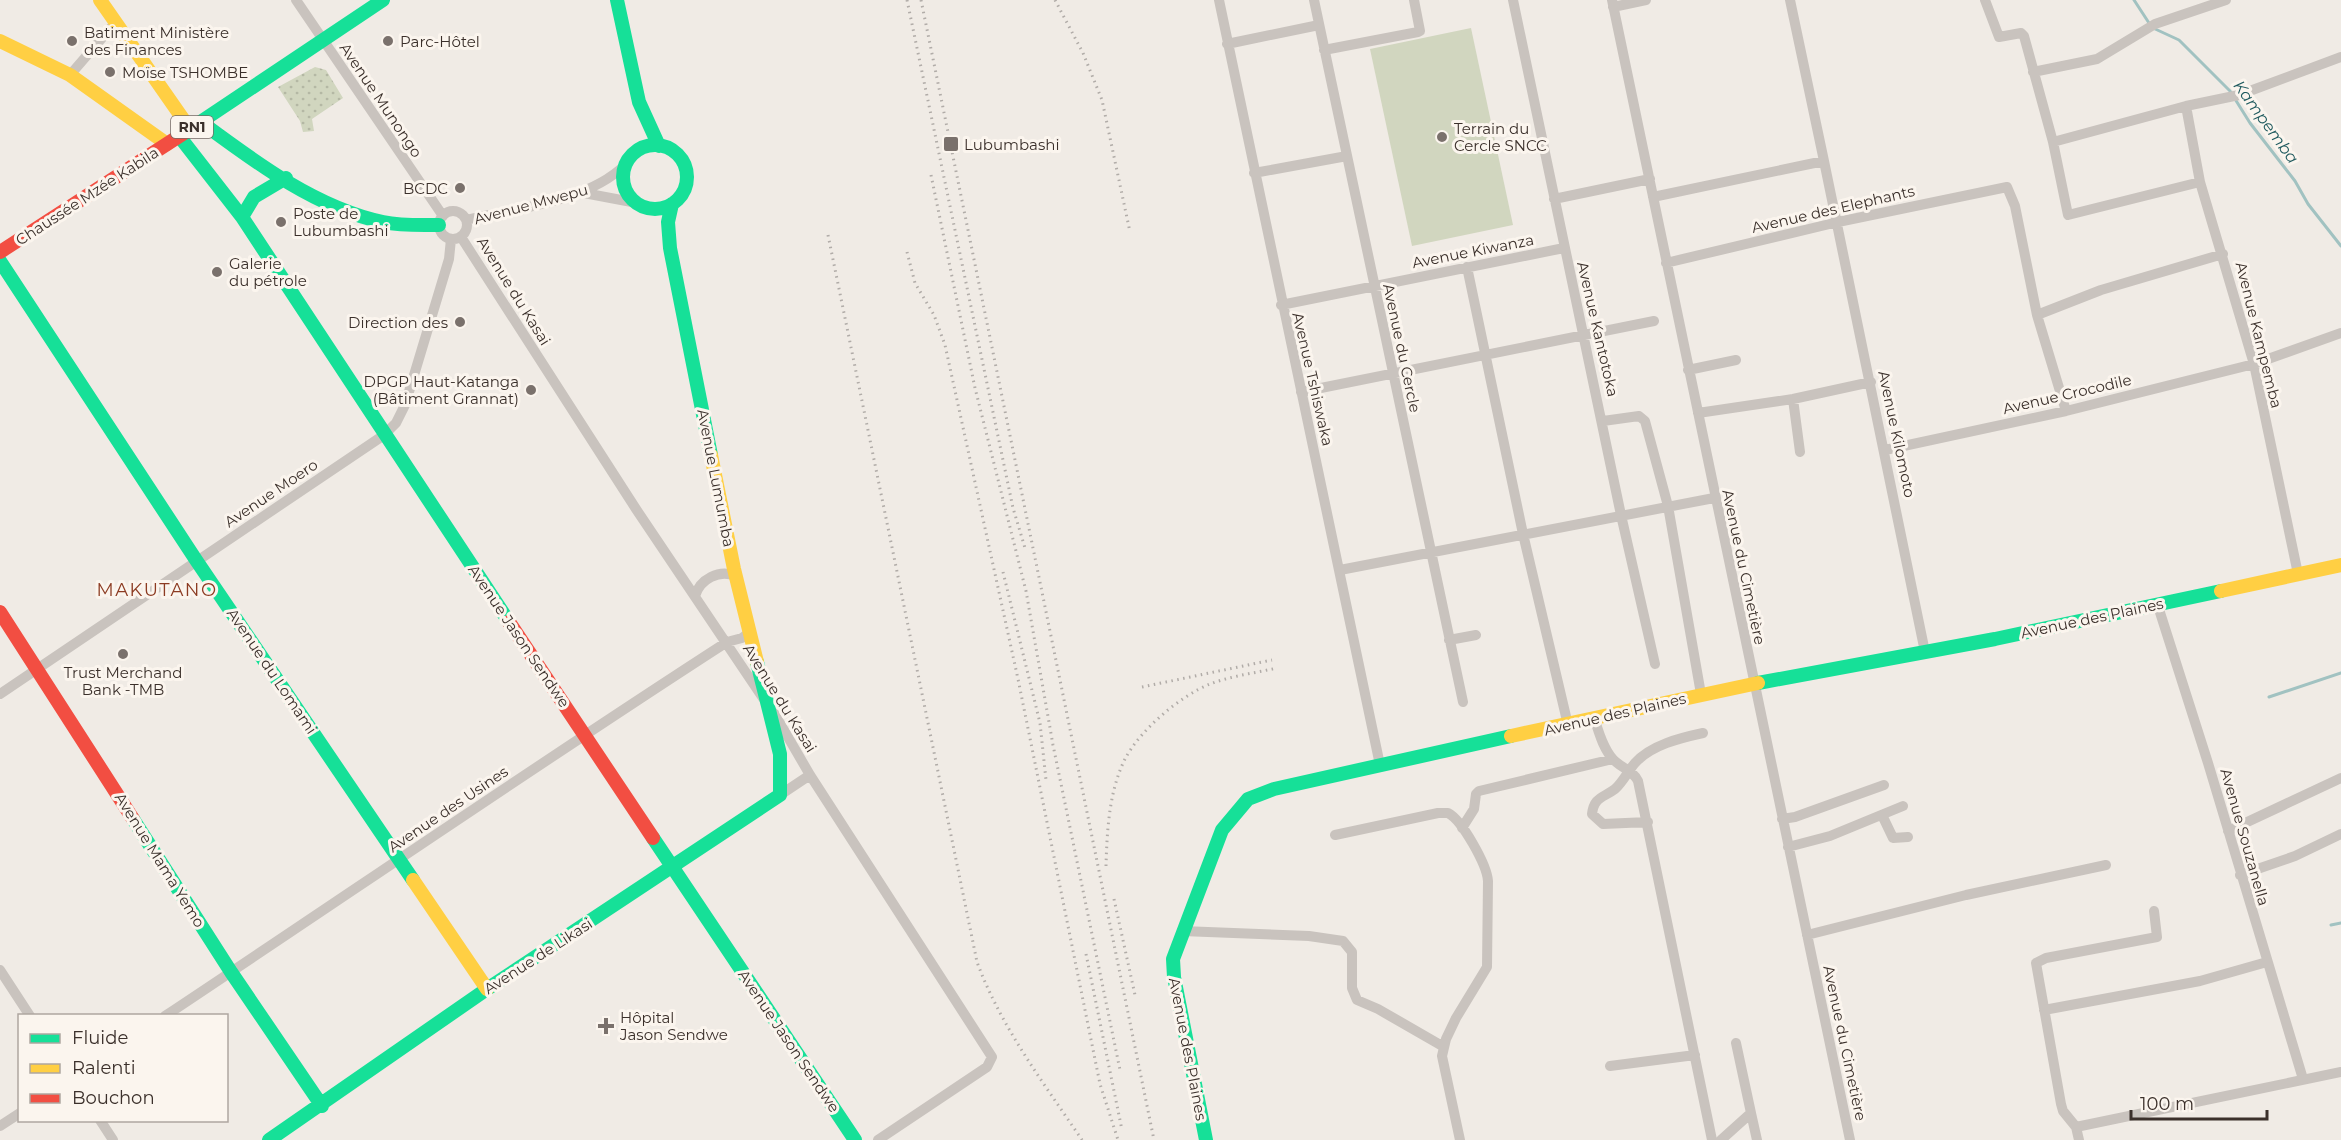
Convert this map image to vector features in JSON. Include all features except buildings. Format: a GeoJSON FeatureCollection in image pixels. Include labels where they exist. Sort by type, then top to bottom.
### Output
{"type":"FeatureCollection","features":[{"type":"Feature","properties":{"kind":"main road","name":"Avenue Jason Sendwe"},"geometry":{"type":"LineString","coordinates":[[100,0],[184,133],[242,217],[384,435],[855,1140]]}},
{"type":"Feature","properties":{"kind":"main road","name":"Chaussée Mzée Kabila"},"geometry":{"type":"LineString","coordinates":[[0,252],[383,0]]}},
{"type":"Feature","properties":{"kind":"main road"},"geometry":{"type":"LineString","coordinates":[[616,0],[639,102],[640,130],[636,151],[625,165],[623,177],[625,189],[658,223],[670,248]]}},
{"type":"Feature","properties":{"kind":"main road"},"geometry":{"type":"LineString","coordinates":[[0,41],[184,133],[254,162],[318,198],[374,220],[402,225],[441,220]]}},
{"type":"Feature","properties":{"kind":"main road"},"geometry":{"type":"LineString","coordinates":[[639,102],[659,146]]}},
{"type":"Feature","properties":{"kind":"main road"},"geometry":{"type":"LineString","coordinates":[[636,151],[647,146],[659,146],[679,156],[686,173],[683,191],[672,204],[668,222],[670,248]]}},
{"type":"Feature","properties":{"kind":"main road"},"geometry":{"type":"LineString","coordinates":[[242,217],[245,207],[255,195],[286,178]]}},
{"type":"Feature","properties":{"kind":"main road"},"geometry":{"type":"LineString","coordinates":[[640,205],[655,209],[672,204]]}},
{"type":"Feature","properties":{"kind":"main road","name":"Avenue Lumumba"},"geometry":{"type":"LineString","coordinates":[[670,248],[736,576],[780,754],[782,776],[780,795]]}},
{"type":"Feature","properties":{"kind":"main road","name":"Avenue du Lomami"},"geometry":{"type":"LineString","coordinates":[[0,261],[196,561],[487,989]]}},
{"type":"Feature","properties":{"kind":"main road","name":"Avenue des Plaines"},"geometry":{"type":"LineString","coordinates":[[1206,1140],[1174,977],[1175,949],[1222,830],[1248,799],[1274,789],[1595,720],[1701,694],[1925,652],[2341,566]]}},
{"type":"Feature","properties":{"kind":"main road","name":"Avenue Mama Yemo"},"geometry":{"type":"LineString","coordinates":[[0,612],[231,972],[322,1106]]}},
{"type":"Feature","properties":{"kind":"main road","name":"Avenue de Likasi"},"geometry":{"type":"LineString","coordinates":[[277,1138],[487,989],[780,795]]}},
{"type":"Feature","properties":{"kind":"street","name":"Avenue Munongo"},"geometry":{"type":"LineString","coordinates":[[296,0],[441,220]]}},
{"type":"Feature","properties":{"kind":"street","name":"Avenue Tshiswaka"},"geometry":{"type":"LineString","coordinates":[[1219,0],[1281,306],[1340,570],[1380,765]]}},
{"type":"Feature","properties":{"kind":"street","name":"Avenue du Cercle"},"geometry":{"type":"LineString","coordinates":[[1314,0],[1463,702]]}},
{"type":"Feature","properties":{"kind":"street"},"geometry":{"type":"LineString","coordinates":[[1324,50],[1420,31],[1414,0]]}},
{"type":"Feature","properties":{"kind":"street","name":"Avenue Kantotoka"},"geometry":{"type":"LineString","coordinates":[[1513,0],[1621,515],[1655,664]]}},
{"type":"Feature","properties":{"kind":"street"},"geometry":{"type":"LineString","coordinates":[[1612,3],[1646,0]]}},
{"type":"Feature","properties":{"kind":"street","name":"Avenue Kilomoto"},"geometry":{"type":"LineString","coordinates":[[1790,0],[1838,222],[1925,652]]}},
{"type":"Feature","properties":{"kind":"street"},"geometry":{"type":"LineString","coordinates":[[1985,0],[2000,37],[2023,34],[2053,142],[2066,212],[2070,216],[2200,182]]}},
{"type":"Feature","properties":{"kind":"street"},"geometry":{"type":"LineString","coordinates":[[2032,72],[2097,59],[2155,24],[2226,0]]}},
{"type":"Feature","properties":{"kind":"street","name":"Avenue du Cimetière"},"geometry":{"type":"LineString","coordinates":[[1612,3],[1850,1140]]}},
{"type":"Feature","properties":{"kind":"street"},"geometry":{"type":"LineString","coordinates":[[70,75],[115,24]]}},
{"type":"Feature","properties":{"kind":"street"},"geometry":{"type":"LineString","coordinates":[[1227,44],[1319,25]]}},
{"type":"Feature","properties":{"kind":"street"},"geometry":{"type":"LineString","coordinates":[[2053,142],[2186,106],[2239,95],[2341,57]]}},
{"type":"Feature","properties":{"kind":"street","name":"Avenue Kampemba"},"geometry":{"type":"LineString","coordinates":[[2186,106],[2200,182],[2254,364],[2298,574]]}},
{"type":"Feature","properties":{"kind":"street"},"geometry":{"type":"LineString","coordinates":[[1254,173],[1347,156]]}},
{"type":"Feature","properties":{"kind":"street"},"geometry":{"type":"LineString","coordinates":[[1653,197],[1824,161]]}},
{"type":"Feature","properties":{"kind":"street","name":"Avenue Mwepu"},"geometry":{"type":"LineString","coordinates":[[466,220],[583,193],[613,177],[625,165]]}},
{"type":"Feature","properties":{"kind":"street"},"geometry":{"type":"LineString","coordinates":[[1554,199],[1650,179]]}},
{"type":"Feature","properties":{"kind":"street","name":"Avenue des Elephants"},"geometry":{"type":"LineString","coordinates":[[1666,263],[1838,222],[2007,187],[2014,206],[2037,315]]}},
{"type":"Feature","properties":{"kind":"street"},"geometry":{"type":"LineString","coordinates":[[583,193],[640,205]]}},
{"type":"Feature","properties":{"kind":"street"},"geometry":{"type":"LineString","coordinates":[[441,220],[453,212],[459,213],[466,220]]}},
{"type":"Feature","properties":{"kind":"street","name":"Avenue du Kasai"},"geometry":{"type":"LineString","coordinates":[[441,220],[442,234],[456,238],[770,707],[810,775],[992,1057],[987,1067],[878,1140]]}},
{"type":"Feature","properties":{"kind":"street","name":"Avenue du Kasai"},"geometry":{"type":"LineString","coordinates":[[456,238],[467,229],[466,220]]}},
{"type":"Feature","properties":{"kind":"street","name":"Avenue Moero"},"geometry":{"type":"LineString","coordinates":[[0,694],[384,435],[396,423],[405,405],[456,238]]}},
{"type":"Feature","properties":{"kind":"street","name":"Avenue Kiwanza"},"geometry":{"type":"LineString","coordinates":[[1281,306],[1564,248]]}},
{"type":"Feature","properties":{"kind":"street"},"geometry":{"type":"LineString","coordinates":[[2066,411],[2037,315],[2101,290],[2223,254]]}},
{"type":"Feature","properties":{"kind":"street"},"geometry":{"type":"LineString","coordinates":[[1467,267],[1523,534],[1568,725]]}},
{"type":"Feature","properties":{"kind":"street"},"geometry":{"type":"LineString","coordinates":[[1301,392],[1654,321]]}},
{"type":"Feature","properties":{"kind":"street","name":"Avenue Crocodile"},"geometry":{"type":"LineString","coordinates":[[1885,450],[2066,411],[2254,364],[2341,333]]}},
{"type":"Feature","properties":{"kind":"street"},"geometry":{"type":"LineString","coordinates":[[1688,370],[1736,360]]}},
{"type":"Feature","properties":{"kind":"street"},"geometry":{"type":"LineString","coordinates":[[1698,413],[1793,399],[1871,382]]}},
{"type":"Feature","properties":{"kind":"street"},"geometry":{"type":"LineString","coordinates":[[1793,399],[1800,452]]}},
{"type":"Feature","properties":{"kind":"street"},"geometry":{"type":"LineString","coordinates":[[1603,421],[1639,416],[1643,418],[1668,506],[1701,694]]}},
{"type":"Feature","properties":{"kind":"street"},"geometry":{"type":"LineString","coordinates":[[1340,570],[1714,498]]}},
{"type":"Feature","properties":{"kind":"street"},"geometry":{"type":"LineString","coordinates":[[695,596],[701,584],[715,575],[729,573],[736,576]]}},
{"type":"Feature","properties":{"kind":"street","name":"Avenue Souzanella"},"geometry":{"type":"LineString","coordinates":[[2157,603],[2303,1079]]}},
{"type":"Feature","properties":{"kind":"street","name":"Avenue des Usines"},"geometry":{"type":"LineString","coordinates":[[168,1014],[401,860],[585,734],[727,642],[742,638],[750,632]]}},
{"type":"Feature","properties":{"kind":"street"},"geometry":{"type":"LineString","coordinates":[[1449,640],[1476,635]]}},
{"type":"Feature","properties":{"kind":"street"},"geometry":{"type":"LineString","coordinates":[[1595,720],[1599,735],[1613,759],[1629,770],[1638,781],[1712,1140]]}},
{"type":"Feature","properties":{"kind":"street"},"geometry":{"type":"LineString","coordinates":[[1648,822],[1603,824],[1593,814],[1593,804],[1600,796],[1616,788],[1629,770],[1651,751],[1669,742],[1703,733]]}},
{"type":"Feature","properties":{"kind":"street"},"geometry":{"type":"LineString","coordinates":[[1462,828],[1474,809],[1476,794],[1479,791],[1613,759]]}},
{"type":"Feature","properties":{"kind":"street","name":"Avenue de Likasi"},"geometry":{"type":"LineString","coordinates":[[780,795],[810,775]]}},
{"type":"Feature","properties":{"kind":"street"},"geometry":{"type":"LineString","coordinates":[[2228,831],[2341,778]]}},
{"type":"Feature","properties":{"kind":"street"},"geometry":{"type":"LineString","coordinates":[[1782,819],[1795,818],[1884,785]]}},
{"type":"Feature","properties":{"kind":"street"},"geometry":{"type":"LineString","coordinates":[[1788,847],[1830,836],[1903,806]]}},
{"type":"Feature","properties":{"kind":"street"},"geometry":{"type":"LineString","coordinates":[[1335,835],[1443,812],[1454,816],[1488,873],[1488,960],[1484,974],[1456,1018],[1442,1056],[1460,1140]]}},
{"type":"Feature","properties":{"kind":"street"},"geometry":{"type":"LineString","coordinates":[[1882,814],[1893,838],[1908,837]]}},
{"type":"Feature","properties":{"kind":"street"},"geometry":{"type":"LineString","coordinates":[[2240,875],[2295,856],[2341,834]]}},
{"type":"Feature","properties":{"kind":"street"},"geometry":{"type":"LineString","coordinates":[[1807,935],[1966,895],[2106,865]]}},
{"type":"Feature","properties":{"kind":"street"},"geometry":{"type":"LineString","coordinates":[[2079,1140],[2076,1127],[2063,1112],[2036,963],[2046,957],[2157,937],[2154,911]]}},
{"type":"Feature","properties":{"kind":"street"},"geometry":{"type":"LineString","coordinates":[[1182,931],[1309,936],[1343,941],[1352,952],[1352,988],[1357,1000],[1378,1009],[1444,1047]]}},
{"type":"Feature","properties":{"kind":"street"},"geometry":{"type":"LineString","coordinates":[[2044,1010],[2200,981],[2267,962]]}},
{"type":"Feature","properties":{"kind":"street"},"geometry":{"type":"LineString","coordinates":[[0,970],[29,1014]]}},
{"type":"Feature","properties":{"kind":"street"},"geometry":{"type":"LineString","coordinates":[[1736,1043],[1756,1140]]}},
{"type":"Feature","properties":{"kind":"street"},"geometry":{"type":"LineString","coordinates":[[1610,1066],[1695,1055]]}},
{"type":"Feature","properties":{"kind":"street"},"geometry":{"type":"LineString","coordinates":[[2076,1127],[2341,1072]]}},
{"type":"Feature","properties":{"kind":"street"},"geometry":{"type":"LineString","coordinates":[[1720,1140],[1751,1113]]}},
{"type":"Feature","properties":{"kind":"street"},"geometry":{"type":"LineString","coordinates":[[0,1126],[18,1114]]}},
{"type":"Feature","properties":{"kind":"street"},"geometry":{"type":"LineString","coordinates":[[101,1122],[113,1140]]}},
{"type":"Feature","properties":{"kind":"green space","name":"Terrain du Cercle SNCC"},"geometry":{"type":"Polygon","coordinates":[[[1471,28],[1513,225],[1412,246],[1370,49],[1471,28]]]}},
{"type":"Feature","properties":{"kind":"green space"},"geometry":{"type":"Polygon","coordinates":[[[315,67],[326,70],[343,98],[312,119],[314,131],[303,132],[300,121],[278,87],[315,67]]]}},
{"type":"Feature","properties":{"kind":"waterway","name":"Kampemba"},"geometry":{"type":"LineString","coordinates":[[2134,0],[2149,23]]}},
{"type":"Feature","properties":{"kind":"waterway","name":"Kampemba"},"geometry":{"type":"LineString","coordinates":[[2153,28],[2179,40],[2230,91],[2250,123],[2295,181],[2308,204],[2341,246]]}},
{"type":"Feature","properties":{"kind":"waterway"},"geometry":{"type":"LineString","coordinates":[[2269,697],[2341,673]]}},
{"type":"Feature","properties":{"kind":"waterway"},"geometry":{"type":"LineString","coordinates":[[2331,925],[2341,923]]}},
{"type":"Feature","properties":{"kind":"railway"},"geometry":{"type":"LineString","coordinates":[[907,0],[1013,508],[1025,548]]}},
{"type":"Feature","properties":{"kind":"railway"},"geometry":{"type":"LineString","coordinates":[[921,0],[1154,1140]]}},
{"type":"Feature","properties":{"kind":"railway"},"geometry":{"type":"LineString","coordinates":[[1055,0],[1083,53],[1102,100],[1130,232]]}},
{"type":"Feature","properties":{"kind":"railway"},"geometry":{"type":"LineString","coordinates":[[931,175],[975,388],[1026,591],[1053,745],[1120,1070]]}},
{"type":"Feature","properties":{"kind":"railway"},"geometry":{"type":"LineString","coordinates":[[828,235],[977,962],[1010,1032],[1082,1140]]}},
{"type":"Feature","properties":{"kind":"railway"},"geometry":{"type":"LineString","coordinates":[[907,252],[915,283],[934,315],[945,345],[1018,679],[1100,1084],[1118,1140]]}},
{"type":"Feature","properties":{"kind":"railway"},"geometry":{"type":"LineString","coordinates":[[1003,572],[1040,723],[1046,780]]}},
{"type":"Feature","properties":{"kind":"railway"},"geometry":{"type":"LineString","coordinates":[[1142,687],[1272,660]]}},
{"type":"Feature","properties":{"kind":"railway"},"geometry":{"type":"LineString","coordinates":[[1106,866],[1108,825],[1115,784],[1125,759],[1140,737],[1174,705],[1198,689],[1226,679],[1277,668]]}},
{"type":"Feature","properties":{"kind":"railway"},"geometry":{"type":"LineString","coordinates":[[1114,899],[1135,995]]}},
{"type":"Feature","properties":{"kind":"railway"},"geometry":{"type":"LineString","coordinates":[[1086,954],[1122,1130]]}},
{"type":"Feature","properties":{"kind":"traffic: fast"},"geometry":{"type":"LineString","coordinates":[[184,133],[383,0]]}},
{"type":"Feature","properties":{"kind":"traffic: fast"},"geometry":{"type":"LineString","coordinates":[[617,0],[639,102],[659,146]]}},
{"type":"Feature","properties":{"kind":"traffic: fast"},"geometry":{"type":"LineString","coordinates":[[201,122],[287,182],[334,206],[383,222],[439,225]]}},
{"type":"Feature","properties":{"kind":"traffic: fast"},"geometry":{"type":"LineString","coordinates":[[179,136],[242,217],[509,622]]}},
{"type":"Feature","properties":{"kind":"traffic: fast"},"geometry":{"type":"LineString","coordinates":[[655,145],[673,151],[681,159],[687,177],[681,195],[673,203],[655,209],[637,203],[629,195],[623,177],[629,159],[637,151],[655,145]]}},
{"type":"Feature","properties":{"kind":"traffic: fast"},"geometry":{"type":"LineString","coordinates":[[242,217],[254,197],[286,178]]}},
{"type":"Feature","properties":{"kind":"traffic: fast"},"geometry":{"type":"LineString","coordinates":[[672,204],[668,222],[670,248],[711,455]]}},
{"type":"Feature","properties":{"kind":"traffic: fast"},"geometry":{"type":"LineString","coordinates":[[0,261],[196,560],[413,880]]}},
{"type":"Feature","properties":{"kind":"traffic: fast"},"geometry":{"type":"LineString","coordinates":[[1758,683],[1995,639],[2221,591]]}},
{"type":"Feature","properties":{"kind":"traffic: fast"},"geometry":{"type":"LineString","coordinates":[[269,1140],[487,989],[780,795],[780,754],[757,662]]}},
{"type":"Feature","properties":{"kind":"traffic: fast"},"geometry":{"type":"LineString","coordinates":[[1206,1140],[1174,977],[1173,959],[1222,830],[1248,799],[1274,789],[1511,736]]}},
{"type":"Feature","properties":{"kind":"traffic: fast"},"geometry":{"type":"LineString","coordinates":[[133,819],[231,972],[322,1106]]}},
{"type":"Feature","properties":{"kind":"traffic: fast"},"geometry":{"type":"LineString","coordinates":[[653,838],[855,1140]]}},
{"type":"Feature","properties":{"kind":"traffic: slow"},"geometry":{"type":"LineString","coordinates":[[100,0],[190,129]]}},
{"type":"Feature","properties":{"kind":"traffic: slow"},"geometry":{"type":"LineString","coordinates":[[0,41],[70,75],[167,144]]}},
{"type":"Feature","properties":{"kind":"traffic: slow"},"geometry":{"type":"LineString","coordinates":[[711,455],[734,569],[757,662]]}},
{"type":"Feature","properties":{"kind":"traffic: slow"},"geometry":{"type":"LineString","coordinates":[[2221,591],[2341,565]]}},
{"type":"Feature","properties":{"kind":"traffic: slow"},"geometry":{"type":"LineString","coordinates":[[1511,736],[1758,683]]}},
{"type":"Feature","properties":{"kind":"traffic: slow"},"geometry":{"type":"LineString","coordinates":[[413,880],[487,989]]}},
{"type":"Feature","properties":{"kind":"traffic: jam"},"geometry":{"type":"LineString","coordinates":[[0,252],[184,133]]}},
{"type":"Feature","properties":{"kind":"traffic: jam"},"geometry":{"type":"LineString","coordinates":[[0,612],[133,819]]}},
{"type":"Feature","properties":{"kind":"traffic: jam"},"geometry":{"type":"LineString","coordinates":[[509,622],[653,838]]}},
{"type":"Feature","properties":{"kind":"place","name":"Batiment Ministère des Finances"},"geometry":{"type":"Point","coordinates":[72,41]}},
{"type":"Feature","properties":{"kind":"place","name":"Parc-Hôtel"},"geometry":{"type":"Point","coordinates":[388,41]}},
{"type":"Feature","properties":{"kind":"place","name":"Moïse TSHOMBE"},"geometry":{"type":"Point","coordinates":[110,72]}},
{"type":"Feature","properties":{"kind":"place","name":"Terrain du Cercle SNCC"},"geometry":{"type":"Point","coordinates":[1442,137]}},
{"type":"Feature","properties":{"kind":"place","name":"Lubumbashi"},"geometry":{"type":"Point","coordinates":[951,144]}},
{"type":"Feature","properties":{"kind":"place","name":"BCDC"},"geometry":{"type":"Point","coordinates":[460,188]}},
{"type":"Feature","properties":{"kind":"place","name":"Poste de Lubumbashi"},"geometry":{"type":"Point","coordinates":[281,222]}},
{"type":"Feature","properties":{"kind":"place","name":"Galerie du pétrole"},"geometry":{"type":"Point","coordinates":[217,272]}},
{"type":"Feature","properties":{"kind":"place","name":"Direction des"},"geometry":{"type":"Point","coordinates":[460,322]}},
{"type":"Feature","properties":{"kind":"place","name":"DPGP Haut-Katanga (Bâtiment Grannat)"},"geometry":{"type":"Point","coordinates":[531,390]}},
{"type":"Feature","properties":{"kind":"place","name":"Trust Merchand Bank -TMB"},"geometry":{"type":"Point","coordinates":[123,654]}},
{"type":"Feature","properties":{"kind":"place","name":"Hôpital Jason Sendwe"},"geometry":{"type":"Point","coordinates":[606,1026]}},
{"type":"Feature","properties":{"kind":"district","name":"MAKUTANO"},"geometry":{"type":"Point","coordinates":[157,590]}}]}
